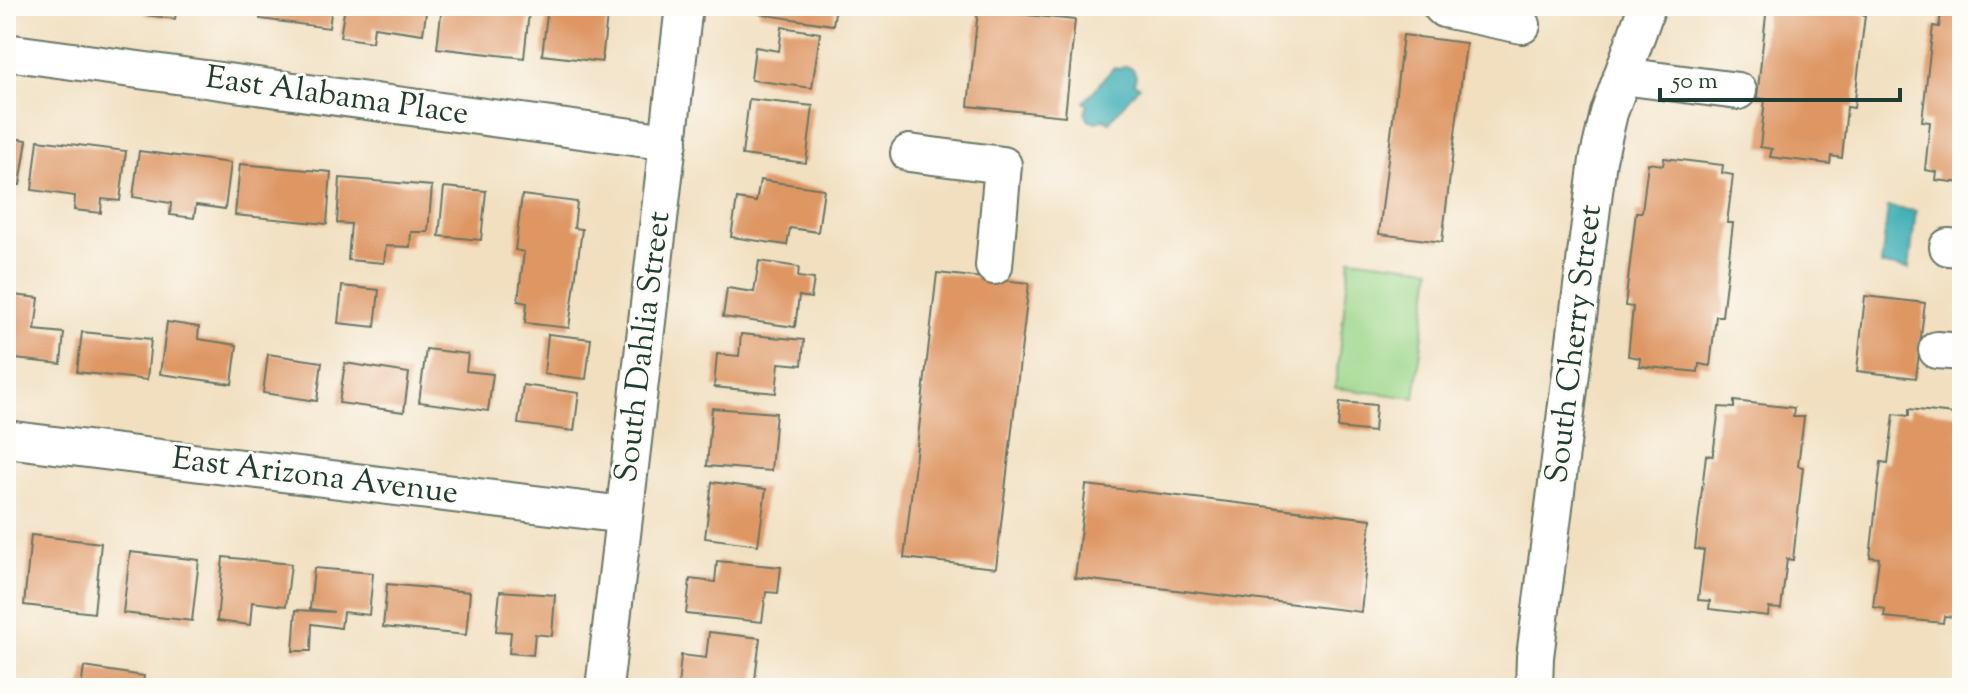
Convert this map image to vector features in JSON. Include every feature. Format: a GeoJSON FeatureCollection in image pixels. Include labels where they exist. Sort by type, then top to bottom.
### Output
{"type":"FeatureCollection","features":[{"type":"Feature","properties":{"kind":"street","name":"South Dahlia Street"},"geometry":{"type":"LineString","coordinates":[[604,688],[684,6]]}},
{"type":"Feature","properties":{"kind":"street"},"geometry":{"type":"LineString","coordinates":[[1441,6],[1522,25]]}},
{"type":"Feature","properties":{"kind":"street","name":"South Cherry Street"},"geometry":{"type":"LineString","coordinates":[[1534,688],[1537,641],[1598,160],[1609,113],[1647,6]]}},
{"type":"Feature","properties":{"kind":"street","name":"East Alabama Place"},"geometry":{"type":"LineString","coordinates":[[6,52],[669,142]]}},
{"type":"Feature","properties":{"kind":"street"},"geometry":{"type":"LineString","coordinates":[[1622,76],[1738,91]]}},
{"type":"Feature","properties":{"kind":"street"},"geometry":{"type":"LineString","coordinates":[[909,153],[1003,165],[994,266]]}},
{"type":"Feature","properties":{"kind":"street","name":"East Arizona Avenue"},"geometry":{"type":"LineString","coordinates":[[6,439],[624,515]]}},
{"type":"Feature","properties":{"kind":"green space"},"geometry":{"type":"Polygon","coordinates":[[[1350,258],[1431,268],[1415,398],[1335,388],[1350,258]]]}},
{"type":"Feature","properties":{"kind":"water"},"geometry":{"type":"Polygon","coordinates":[[[1114,67],[1133,69],[1136,76],[1134,83],[1139,86],[1109,122],[1104,119],[1097,122],[1089,120],[1085,112],[1088,105],[1084,102],[1114,67]]]}},
{"type":"Feature","properties":{"kind":"water"},"geometry":{"type":"Polygon","coordinates":[[[1888,207],[1916,211],[1909,269],[1881,265],[1888,207]]]}},
{"type":"Feature","properties":{"kind":"building"},"geometry":{"type":"Polygon","coordinates":[[[146,6],[177,6],[175,19],[145,15],[146,6]]]}},
{"type":"Feature","properties":{"kind":"building"},"geometry":{"type":"Polygon","coordinates":[[[262,6],[332,6],[329,28],[260,19],[262,6]]]}},
{"type":"Feature","properties":{"kind":"building"},"geometry":{"type":"Polygon","coordinates":[[[345,6],[427,6],[423,34],[374,27],[372,42],[340,37],[345,6]]]}},
{"type":"Feature","properties":{"kind":"building"},"geometry":{"type":"Polygon","coordinates":[[[442,6],[479,6],[529,12],[524,58],[437,48],[442,6]]]}},
{"type":"Feature","properties":{"kind":"building"},"geometry":{"type":"Polygon","coordinates":[[[548,6],[608,6],[602,62],[542,55],[548,6]]]}},
{"type":"Feature","properties":{"kind":"building"},"geometry":{"type":"Polygon","coordinates":[[[760,6],[836,6],[833,25],[759,14],[760,6]]]}},
{"type":"Feature","properties":{"kind":"building"},"geometry":{"type":"Polygon","coordinates":[[[1767,6],[1860,6],[1859,14],[1865,15],[1854,108],[1847,107],[1842,158],[1831,156],[1830,164],[1770,157],[1772,149],[1760,147],[1765,99],[1757,98],[1767,6]]]}},
{"type":"Feature","properties":{"kind":"building"},"geometry":{"type":"Polygon","coordinates":[[[1942,6],[1962,6],[1962,183],[1936,180],[1937,172],[1925,170],[1930,122],[1922,121],[1933,26],[1939,27],[1942,6]]]}},
{"type":"Feature","properties":{"kind":"building"},"geometry":{"type":"Polygon","coordinates":[[[978,10],[1075,20],[1065,116],[968,106],[978,10]]]}},
{"type":"Feature","properties":{"kind":"building"},"geometry":{"type":"Polygon","coordinates":[[[782,27],[820,33],[812,88],[751,80],[755,47],[779,51],[782,27]]]}},
{"type":"Feature","properties":{"kind":"building"},"geometry":{"type":"Polygon","coordinates":[[[1403,35],[1466,43],[1442,242],[1379,234],[1403,35]]]}},
{"type":"Feature","properties":{"kind":"building"},"geometry":{"type":"Polygon","coordinates":[[[749,99],[813,106],[806,163],[742,155],[749,99]]]}},
{"type":"Feature","properties":{"kind":"building"},"geometry":{"type":"Polygon","coordinates":[[[6,137],[27,140],[20,185],[6,183],[6,137]]]}},
{"type":"Feature","properties":{"kind":"building"},"geometry":{"type":"Polygon","coordinates":[[[38,140],[126,151],[120,201],[102,199],[101,213],[74,210],[75,196],[32,190],[38,140]]]}},
{"type":"Feature","properties":{"kind":"building"},"geometry":{"type":"Polygon","coordinates":[[[139,151],[231,163],[225,209],[196,205],[194,218],[170,215],[171,203],[133,197],[139,151]]]}},
{"type":"Feature","properties":{"kind":"building"},"geometry":{"type":"Polygon","coordinates":[[[1664,158],[1723,165],[1722,173],[1733,175],[1727,223],[1733,223],[1722,316],[1716,316],[1710,366],[1699,364],[1698,372],[1639,366],[1640,358],[1628,356],[1633,307],[1625,306],[1636,212],[1642,212],[1648,163],[1663,165],[1664,158]]]}},
{"type":"Feature","properties":{"kind":"building"},"geometry":{"type":"Polygon","coordinates":[[[240,164],[331,172],[327,224],[235,215],[240,164]]]}},
{"type":"Feature","properties":{"kind":"building"},"geometry":{"type":"Polygon","coordinates":[[[340,178],[432,186],[428,232],[411,232],[410,247],[386,246],[384,263],[348,260],[351,224],[337,223],[340,178]]]}},
{"type":"Feature","properties":{"kind":"building"},"geometry":{"type":"Polygon","coordinates":[[[760,180],[824,189],[818,232],[790,228],[787,245],[731,237],[737,199],[756,202],[760,180]]]}},
{"type":"Feature","properties":{"kind":"building"},"geometry":{"type":"Polygon","coordinates":[[[444,187],[486,191],[481,240],[439,236],[444,187]]]}},
{"type":"Feature","properties":{"kind":"building"},"geometry":{"type":"Polygon","coordinates":[[[522,195],[577,202],[574,228],[582,229],[569,328],[525,323],[527,303],[518,301],[524,252],[515,250],[522,195]]]}},
{"type":"Feature","properties":{"kind":"building"},"geometry":{"type":"Polygon","coordinates":[[[759,261],[799,267],[798,277],[814,279],[811,298],[799,296],[795,327],[723,317],[727,288],[754,292],[759,261]]]}},
{"type":"Feature","properties":{"kind":"building"},"geometry":{"type":"Polygon","coordinates":[[[937,273],[1029,283],[996,568],[904,558],[937,273]]]}},
{"type":"Feature","properties":{"kind":"building"},"geometry":{"type":"Polygon","coordinates":[[[342,286],[379,290],[375,327],[338,323],[342,286]]]}},
{"type":"Feature","properties":{"kind":"building"},"geometry":{"type":"Polygon","coordinates":[[[13,295],[39,298],[35,330],[64,333],[61,364],[6,358],[6,328],[9,328],[13,295]]]}},
{"type":"Feature","properties":{"kind":"building"},"geometry":{"type":"Polygon","coordinates":[[[1865,296],[1925,303],[1916,378],[1857,371],[1865,296]]]}},
{"type":"Feature","properties":{"kind":"building"},"geometry":{"type":"Polygon","coordinates":[[[167,322],[199,327],[198,339],[237,345],[232,384],[160,374],[167,322]]]}},
{"type":"Feature","properties":{"kind":"building"},"geometry":{"type":"Polygon","coordinates":[[[82,332],[151,339],[147,380],[77,372],[82,332]]]}},
{"type":"Feature","properties":{"kind":"building"},"geometry":{"type":"Polygon","coordinates":[[[548,334],[591,339],[586,379],[544,374],[548,334]]]}},
{"type":"Feature","properties":{"kind":"building"},"geometry":{"type":"Polygon","coordinates":[[[741,334],[804,340],[802,365],[779,363],[776,393],[714,387],[717,354],[739,356],[741,334]]]}},
{"type":"Feature","properties":{"kind":"building"},"geometry":{"type":"Polygon","coordinates":[[[426,349],[468,354],[466,371],[493,374],[488,411],[419,402],[426,349]]]}},
{"type":"Feature","properties":{"kind":"building"},"geometry":{"type":"Polygon","coordinates":[[[268,354],[322,362],[317,401],[263,393],[268,354]]]}},
{"type":"Feature","properties":{"kind":"building"},"geometry":{"type":"Polygon","coordinates":[[[345,363],[409,373],[404,412],[339,403],[345,363]]]}},
{"type":"Feature","properties":{"kind":"building"},"geometry":{"type":"Polygon","coordinates":[[[523,385],[579,393],[574,431],[518,424],[523,385]]]}},
{"type":"Feature","properties":{"kind":"building"},"geometry":{"type":"Polygon","coordinates":[[[1734,401],[1794,408],[1793,417],[1804,417],[1798,466],[1803,467],[1793,560],[1787,559],[1781,609],[1769,608],[1768,616],[1709,609],[1710,601],[1698,600],[1704,550],[1695,549],[1706,455],[1713,456],[1719,407],[1734,408],[1734,401]]]}},
{"type":"Feature","properties":{"kind":"building"},"geometry":{"type":"Polygon","coordinates":[[[1340,402],[1376,405],[1374,432],[1338,428],[1340,402]]]}},
{"type":"Feature","properties":{"kind":"building"},"geometry":{"type":"Polygon","coordinates":[[[712,408],[776,413],[771,471],[707,466],[712,408]]]}},
{"type":"Feature","properties":{"kind":"building"},"geometry":{"type":"Polygon","coordinates":[[[1909,409],[1962,415],[1962,567],[1956,617],[1944,616],[1943,623],[1884,617],[1885,609],[1873,607],[1879,558],[1870,557],[1881,462],[1888,463],[1894,414],[1909,416],[1909,409]]]}},
{"type":"Feature","properties":{"kind":"building"},"geometry":{"type":"Polygon","coordinates":[[[712,482],[766,489],[758,545],[705,538],[712,482]]]}},
{"type":"Feature","properties":{"kind":"building"},"geometry":{"type":"Polygon","coordinates":[[[1086,485],[1371,519],[1361,612],[1075,578],[1086,485]]]}},
{"type":"Feature","properties":{"kind":"building"},"geometry":{"type":"Polygon","coordinates":[[[31,535],[101,543],[94,613],[24,605],[31,535]]]}},
{"type":"Feature","properties":{"kind":"building"},"geometry":{"type":"Polygon","coordinates":[[[6,537],[11,537],[8,568],[6,567],[6,537]]]}},
{"type":"Feature","properties":{"kind":"building"},"geometry":{"type":"Polygon","coordinates":[[[130,552],[199,560],[192,621],[123,613],[130,552]]]}},
{"type":"Feature","properties":{"kind":"building"},"geometry":{"type":"Polygon","coordinates":[[[223,557],[291,564],[286,606],[252,602],[250,625],[217,621],[223,557]]]}},
{"type":"Feature","properties":{"kind":"building"},"geometry":{"type":"Polygon","coordinates":[[[717,561],[781,567],[778,593],[766,592],[762,622],[686,614],[690,579],[715,582],[717,561]]]}},
{"type":"Feature","properties":{"kind":"building"},"geometry":{"type":"Polygon","coordinates":[[[314,568],[373,573],[369,615],[343,612],[341,628],[312,624],[311,651],[293,651],[296,610],[334,612],[310,609],[314,568]]]}},
{"type":"Feature","properties":{"kind":"building"},"geometry":{"type":"Polygon","coordinates":[[[387,584],[470,592],[466,635],[383,627],[387,584]]]}},
{"type":"Feature","properties":{"kind":"building"},"geometry":{"type":"Polygon","coordinates":[[[500,591],[555,595],[552,636],[535,634],[533,655],[509,653],[511,632],[496,631],[500,591]]]}},
{"type":"Feature","properties":{"kind":"building"},"geometry":{"type":"Polygon","coordinates":[[[709,632],[760,638],[754,688],[678,688],[681,655],[706,658],[709,632]]]}},
{"type":"Feature","properties":{"kind":"building"},"geometry":{"type":"Polygon","coordinates":[[[84,667],[144,676],[142,688],[81,688],[84,667]]]}}]}
